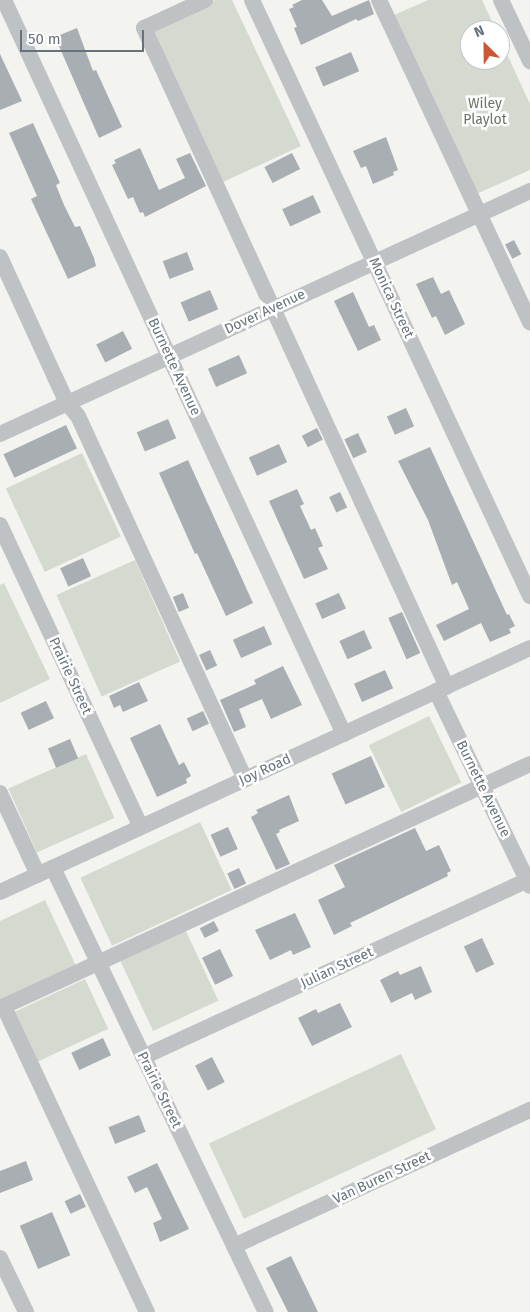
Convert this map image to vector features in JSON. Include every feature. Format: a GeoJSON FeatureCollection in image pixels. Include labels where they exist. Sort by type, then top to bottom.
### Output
{"type":"FeatureCollection","features":[{"type":"Feature","properties":{"kind":"street","name":"Burnette Avenue"},"geometry":{"type":"LineString","coordinates":[[4,0],[344,734]]}},
{"type":"Feature","properties":{"kind":"street","name":"Burnette Avenue"},"geometry":{"type":"LineString","coordinates":[[205,0],[144,28],[274,308],[442,689],[482,786],[529,882]]}},
{"type":"Feature","properties":{"kind":"street","name":"Monica Street"},"geometry":{"type":"LineString","coordinates":[[252,0],[530,596]]}},
{"type":"Feature","properties":{"kind":"street"},"geometry":{"type":"LineString","coordinates":[[379,0],[530,322]]}},
{"type":"Feature","properties":{"kind":"street"},"geometry":{"type":"LineString","coordinates":[[502,0],[530,61]]}},
{"type":"Feature","properties":{"kind":"street","name":"Dover Avenue"},"geometry":{"type":"LineString","coordinates":[[0,434],[530,191]]}},
{"type":"Feature","properties":{"kind":"street"},"geometry":{"type":"LineString","coordinates":[[0,258],[67,403],[78,416],[245,779]]}},
{"type":"Feature","properties":{"kind":"street","name":"Prairie Street"},"geometry":{"type":"LineString","coordinates":[[0,525],[141,828]]}},
{"type":"Feature","properties":{"kind":"street","name":"Joy Road"},"geometry":{"type":"LineString","coordinates":[[0,892],[530,648]]}},
{"type":"Feature","properties":{"kind":"street"},"geometry":{"type":"LineString","coordinates":[[147,1312],[2,1008],[530,764]]}},
{"type":"Feature","properties":{"kind":"street","name":"Prairie Street"},"geometry":{"type":"LineString","coordinates":[[0,793],[98,963],[266,1312]]}},
{"type":"Feature","properties":{"kind":"street","name":"Julian Street"},"geometry":{"type":"LineString","coordinates":[[143,1057],[529,882]]}},
{"type":"Feature","properties":{"kind":"street","name":"Van Buren Street"},"geometry":{"type":"LineString","coordinates":[[234,1246],[530,1110]]}},
{"type":"Feature","properties":{"kind":"street"},"geometry":{"type":"LineString","coordinates":[[0,1258],[26,1312]]}},
{"type":"Feature","properties":{"kind":"green space"},"geometry":{"type":"Polygon","coordinates":[[[215,0],[232,0],[301,146],[221,183],[150,31],[215,0]]]}},
{"type":"Feature","properties":{"kind":"green space","name":"Wiley Playlot"},"geometry":{"type":"Polygon","coordinates":[[[428,0],[482,0],[491,20],[460,20],[460,70],[510,70],[510,61],[530,104],[530,170],[474,195],[392,16],[428,0]]]}},
{"type":"Feature","properties":{"kind":"green space"},"geometry":{"type":"Polygon","coordinates":[[[82,453],[121,536],[45,572],[6,488],[82,453]]]}},
{"type":"Feature","properties":{"kind":"green space"},"geometry":{"type":"Polygon","coordinates":[[[135,560],[180,661],[102,696],[56,595],[135,560]]]}},
{"type":"Feature","properties":{"kind":"green space"},"geometry":{"type":"Polygon","coordinates":[[[4,583],[50,679],[0,703],[0,585],[4,583]]]}},
{"type":"Feature","properties":{"kind":"green space"},"geometry":{"type":"Polygon","coordinates":[[[429,716],[461,783],[401,812],[369,745],[429,716]]]}},
{"type":"Feature","properties":{"kind":"green space"},"geometry":{"type":"Polygon","coordinates":[[[86,754],[114,818],[37,853],[8,789],[86,754]]]}},
{"type":"Feature","properties":{"kind":"green space"},"geometry":{"type":"Polygon","coordinates":[[[200,822],[232,890],[112,946],[80,878],[200,822]]]}},
{"type":"Feature","properties":{"kind":"green space"},"geometry":{"type":"Polygon","coordinates":[[[45,900],[77,968],[0,1003],[0,921],[45,900]]]}},
{"type":"Feature","properties":{"kind":"green space"},"geometry":{"type":"Polygon","coordinates":[[[185,929],[218,1001],[153,1031],[120,959],[185,929]]]}},
{"type":"Feature","properties":{"kind":"green space"},"geometry":{"type":"Polygon","coordinates":[[[85,979],[108,1029],[35,1063],[12,1013],[85,979]]]}},
{"type":"Feature","properties":{"kind":"green space"},"geometry":{"type":"Polygon","coordinates":[[[401,1054],[436,1129],[244,1219],[209,1144],[401,1054]]]}},
{"type":"Feature","properties":{"kind":"building"},"geometry":{"type":"Polygon","coordinates":[[[302,0],[322,0],[332,16],[369,0],[374,14],[358,21],[356,19],[301,45],[294,28],[297,27],[289,9],[294,7],[292,5],[302,0]]]}},
{"type":"Feature","properties":{"kind":"building"},"geometry":{"type":"Polygon","coordinates":[[[77,28],[93,71],[96,70],[122,127],[99,138],[55,37],[77,28]]]}},
{"type":"Feature","properties":{"kind":"building"},"geometry":{"type":"Polygon","coordinates":[[[351,52],[359,71],[323,87],[315,67],[351,52]]]}},
{"type":"Feature","properties":{"kind":"building"},"geometry":{"type":"Polygon","coordinates":[[[0,54],[22,101],[0,110],[0,54]]]}},
{"type":"Feature","properties":{"kind":"building"},"geometry":{"type":"Polygon","coordinates":[[[33,123],[60,183],[56,185],[64,205],[75,227],[80,226],[96,266],[68,279],[31,199],[37,196],[9,133],[33,123]]]}},
{"type":"Feature","properties":{"kind":"building"},"geometry":{"type":"Polygon","coordinates":[[[386,137],[398,170],[393,172],[394,175],[373,184],[366,166],[361,168],[353,151],[386,137]]]}},
{"type":"Feature","properties":{"kind":"building"},"geometry":{"type":"Polygon","coordinates":[[[140,148],[159,190],[185,178],[176,159],[190,153],[206,186],[145,217],[143,212],[140,213],[133,197],[128,199],[112,165],[116,163],[114,160],[140,148]]]}},
{"type":"Feature","properties":{"kind":"building"},"geometry":{"type":"Polygon","coordinates":[[[292,153],[300,169],[273,183],[264,167],[292,153]]]}},
{"type":"Feature","properties":{"kind":"building"},"geometry":{"type":"Polygon","coordinates":[[[313,195],[321,212],[290,227],[282,209],[313,195]]]}},
{"type":"Feature","properties":{"kind":"building"},"geometry":{"type":"Polygon","coordinates":[[[514,240],[521,254],[512,259],[505,245],[514,240]]]}},
{"type":"Feature","properties":{"kind":"building"},"geometry":{"type":"Polygon","coordinates":[[[187,252],[194,270],[170,279],[163,261],[187,252]]]}},
{"type":"Feature","properties":{"kind":"building"},"geometry":{"type":"Polygon","coordinates":[[[433,277],[441,294],[449,290],[465,324],[445,335],[436,316],[432,318],[416,284],[433,277]]]}},
{"type":"Feature","properties":{"kind":"building"},"geometry":{"type":"Polygon","coordinates":[[[210,290],[218,309],[189,322],[181,303],[210,290]]]}},
{"type":"Feature","properties":{"kind":"building"},"geometry":{"type":"Polygon","coordinates":[[[353,292],[369,327],[374,325],[381,340],[358,351],[334,301],[353,292]]]}},
{"type":"Feature","properties":{"kind":"building"},"geometry":{"type":"Polygon","coordinates":[[[123,331],[132,349],[105,362],[96,345],[123,331]]]}},
{"type":"Feature","properties":{"kind":"building"},"geometry":{"type":"Polygon","coordinates":[[[239,355],[247,373],[216,387],[208,369],[239,355]]]}},
{"type":"Feature","properties":{"kind":"building"},"geometry":{"type":"Polygon","coordinates":[[[406,408],[414,426],[395,435],[387,417],[406,408]]]}},
{"type":"Feature","properties":{"kind":"building"},"geometry":{"type":"Polygon","coordinates":[[[168,419],[176,438],[145,452],[137,432],[168,419]]]}},
{"type":"Feature","properties":{"kind":"building"},"geometry":{"type":"Polygon","coordinates":[[[66,425],[77,449],[14,478],[3,454],[66,425]]]}},
{"type":"Feature","properties":{"kind":"building"},"geometry":{"type":"Polygon","coordinates":[[[317,428],[323,440],[308,447],[302,436],[317,428]]]}},
{"type":"Feature","properties":{"kind":"building"},"geometry":{"type":"Polygon","coordinates":[[[358,433],[367,452],[353,458],[344,439],[358,433]]]}},
{"type":"Feature","properties":{"kind":"building"},"geometry":{"type":"Polygon","coordinates":[[[279,444],[287,462],[257,476],[249,457],[279,444]]]}},
{"type":"Feature","properties":{"kind":"building"},"geometry":{"type":"Polygon","coordinates":[[[430,447],[507,615],[509,614],[515,626],[509,629],[511,633],[490,642],[481,623],[444,641],[436,625],[469,609],[457,582],[452,585],[428,520],[398,461],[430,447]]]}},
{"type":"Feature","properties":{"kind":"building"},"geometry":{"type":"Polygon","coordinates":[[[188,460],[253,603],[226,616],[197,553],[195,554],[159,473],[188,460]]]}},
{"type":"Feature","properties":{"kind":"building"},"geometry":{"type":"Polygon","coordinates":[[[297,489],[304,504],[300,506],[311,530],[315,528],[323,546],[318,548],[328,569],[304,579],[269,501],[297,489]]]}},
{"type":"Feature","properties":{"kind":"building"},"geometry":{"type":"Polygon","coordinates":[[[340,492],[347,507],[336,512],[329,497],[340,492]]]}},
{"type":"Feature","properties":{"kind":"building"},"geometry":{"type":"Polygon","coordinates":[[[83,558],[91,576],[68,586],[60,568],[83,558]]]}},
{"type":"Feature","properties":{"kind":"building"},"geometry":{"type":"Polygon","coordinates":[[[183,593],[189,608],[179,612],[173,597],[183,593]]]}},
{"type":"Feature","properties":{"kind":"building"},"geometry":{"type":"Polygon","coordinates":[[[339,593],[346,609],[322,619],[315,604],[339,593]]]}},
{"type":"Feature","properties":{"kind":"building"},"geometry":{"type":"Polygon","coordinates":[[[402,612],[420,653],[407,659],[388,618],[402,612]]]}},
{"type":"Feature","properties":{"kind":"building"},"geometry":{"type":"Polygon","coordinates":[[[264,626],[272,644],[241,658],[233,640],[264,626]]]}},
{"type":"Feature","properties":{"kind":"building"},"geometry":{"type":"Polygon","coordinates":[[[364,630],[372,648],[347,659],[339,641],[364,630]]]}},
{"type":"Feature","properties":{"kind":"building"},"geometry":{"type":"Polygon","coordinates":[[[210,650],[217,665],[206,670],[199,655],[210,650]]]}},
{"type":"Feature","properties":{"kind":"building"},"geometry":{"type":"Polygon","coordinates":[[[283,666],[302,705],[271,719],[262,699],[239,709],[246,727],[234,732],[220,700],[256,684],[254,680],[283,666]]]}},
{"type":"Feature","properties":{"kind":"building"},"geometry":{"type":"Polygon","coordinates":[[[385,670],[393,688],[362,702],[354,684],[385,670]]]}},
{"type":"Feature","properties":{"kind":"building"},"geometry":{"type":"Polygon","coordinates":[[[139,682],[148,701],[123,712],[120,705],[114,708],[109,696],[139,682]]]}},
{"type":"Feature","properties":{"kind":"building"},"geometry":{"type":"Polygon","coordinates":[[[46,701],[54,718],[29,730],[21,713],[46,701]]]}},
{"type":"Feature","properties":{"kind":"building"},"geometry":{"type":"Polygon","coordinates":[[[203,711],[209,724],[193,731],[187,719],[203,711]]]}},
{"type":"Feature","properties":{"kind":"building"},"geometry":{"type":"Polygon","coordinates":[[[160,724],[179,765],[184,762],[191,776],[186,779],[187,783],[157,797],[130,738],[160,724]]]}},
{"type":"Feature","properties":{"kind":"building"},"geometry":{"type":"Polygon","coordinates":[[[70,739],[78,758],[56,768],[48,748],[70,739]]]}},
{"type":"Feature","properties":{"kind":"building"},"geometry":{"type":"Polygon","coordinates":[[[371,756],[385,787],[346,805],[332,773],[371,756]]]}},
{"type":"Feature","properties":{"kind":"building"},"geometry":{"type":"Polygon","coordinates":[[[289,795],[299,821],[279,830],[280,832],[276,834],[290,864],[276,870],[251,817],[258,813],[256,810],[289,795]]]}},
{"type":"Feature","properties":{"kind":"building"},"geometry":{"type":"Polygon","coordinates":[[[228,827],[238,849],[220,857],[211,835],[228,827]]]}},
{"type":"Feature","properties":{"kind":"building"},"geometry":{"type":"Polygon","coordinates":[[[415,828],[426,851],[439,845],[451,871],[447,873],[448,876],[350,923],[352,926],[334,935],[318,900],[345,887],[334,865],[415,828]]]}},
{"type":"Feature","properties":{"kind":"building"},"geometry":{"type":"Polygon","coordinates":[[[239,868],[246,883],[234,889],[227,873],[239,868]]]}},
{"type":"Feature","properties":{"kind":"building"},"geometry":{"type":"Polygon","coordinates":[[[295,913],[311,947],[293,955],[291,950],[270,960],[255,930],[295,913]]]}},
{"type":"Feature","properties":{"kind":"building"},"geometry":{"type":"Polygon","coordinates":[[[214,921],[219,931],[205,938],[200,928],[214,921]]]}},
{"type":"Feature","properties":{"kind":"building"},"geometry":{"type":"Polygon","coordinates":[[[482,938],[494,964],[476,973],[464,946],[482,938]]]}},
{"type":"Feature","properties":{"kind":"building"},"geometry":{"type":"Polygon","coordinates":[[[220,949],[233,976],[215,985],[202,958],[220,949]]]}},
{"type":"Feature","properties":{"kind":"building"},"geometry":{"type":"Polygon","coordinates":[[[421,966],[432,992],[415,1000],[412,993],[391,1003],[380,980],[398,971],[400,975],[421,966]]]}},
{"type":"Feature","properties":{"kind":"building"},"geometry":{"type":"Polygon","coordinates":[[[340,1003],[352,1027],[312,1046],[298,1018],[316,1009],[318,1013],[340,1003]]]}},
{"type":"Feature","properties":{"kind":"building"},"geometry":{"type":"Polygon","coordinates":[[[103,1038],[111,1055],[79,1070],[71,1053],[103,1038]]]}},
{"type":"Feature","properties":{"kind":"building"},"geometry":{"type":"Polygon","coordinates":[[[212,1057],[225,1082],[208,1091],[195,1066],[212,1057]]]}},
{"type":"Feature","properties":{"kind":"building"},"geometry":{"type":"Polygon","coordinates":[[[139,1115],[146,1132],[115,1144],[108,1127],[139,1115]]]}},
{"type":"Feature","properties":{"kind":"building"},"geometry":{"type":"Polygon","coordinates":[[[26,1161],[33,1180],[0,1193],[0,1171],[26,1161]]]}},
{"type":"Feature","properties":{"kind":"building"},"geometry":{"type":"Polygon","coordinates":[[[157,1163],[189,1229],[160,1242],[153,1223],[162,1219],[147,1187],[135,1193],[127,1177],[157,1163]]]}},
{"type":"Feature","properties":{"kind":"building"},"geometry":{"type":"Polygon","coordinates":[[[80,1194],[86,1207],[71,1214],[65,1201],[80,1194]]]}},
{"type":"Feature","properties":{"kind":"building"},"geometry":{"type":"Polygon","coordinates":[[[52,1212],[70,1255],[38,1269],[20,1226],[52,1212]]]}},
{"type":"Feature","properties":{"kind":"building"},"geometry":{"type":"Polygon","coordinates":[[[291,1256],[318,1312],[288,1312],[266,1268],[291,1256]]]}}]}
